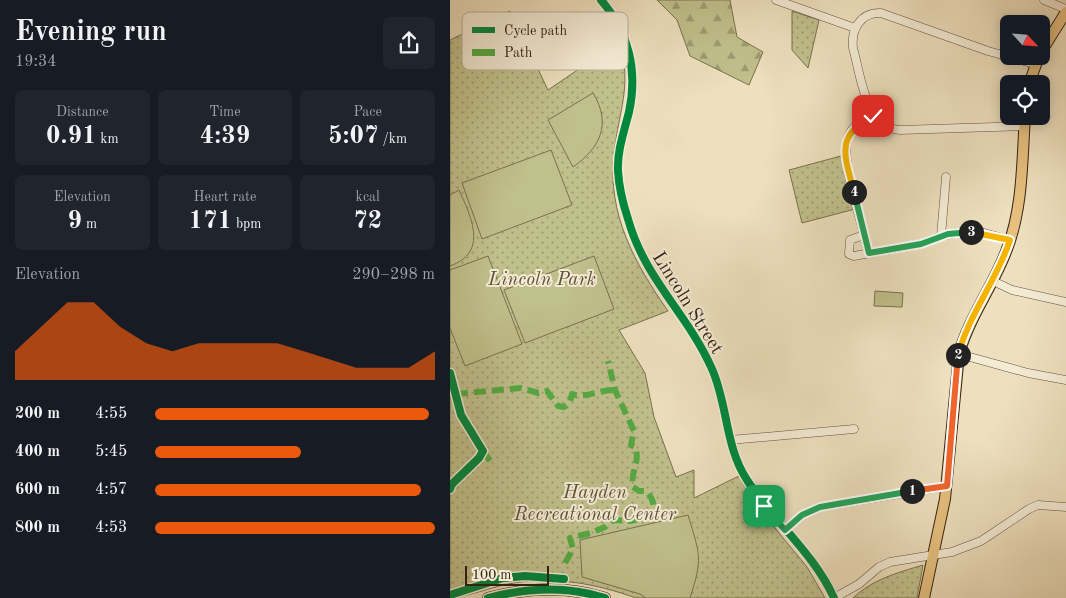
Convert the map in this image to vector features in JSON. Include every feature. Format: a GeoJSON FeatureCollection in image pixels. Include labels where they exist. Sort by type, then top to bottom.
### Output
{"type":"FeatureCollection","features":[{"type":"Feature","properties":{"kind":"main road"},"geometry":{"type":"LineString","coordinates":[[1050,37],[1066,11]]}},
{"type":"Feature","properties":{"kind":"main road"},"geometry":{"type":"LineString","coordinates":[[924,598],[947,486],[959,354],[965,334],[993,281],[1010,240],[1019,196],[1025,125]]}},
{"type":"Feature","properties":{"kind":"main road"},"geometry":{"type":"LineString","coordinates":[[488,598],[533,590],[551,590],[605,598]]}},
{"type":"Feature","properties":{"kind":"street","name":"Lincoln Street"},"geometry":{"type":"LineString","coordinates":[[601,0],[610,12]]}},
{"type":"Feature","properties":{"kind":"street"},"geometry":{"type":"LineString","coordinates":[[776,0],[854,28]]}},
{"type":"Feature","properties":{"kind":"street"},"geometry":{"type":"LineString","coordinates":[[1044,0],[1066,11]]}},
{"type":"Feature","properties":{"kind":"street"},"geometry":{"type":"LineString","coordinates":[[1000,53],[988,51],[880,13],[868,15],[854,28],[853,48],[873,116],[884,126],[900,130],[1000,123]]}},
{"type":"Feature","properties":{"kind":"street","name":"Lincoln Street"},"geometry":{"type":"LineString","coordinates":[[628,48],[633,74],[631,100],[620,146],[618,171],[623,202],[634,240],[647,267],[703,350],[713,371],[723,402],[730,440],[746,479],[764,506],[816,567],[834,598]]}},
{"type":"Feature","properties":{"kind":"street"},"geometry":{"type":"LineString","coordinates":[[869,253],[848,166],[846,144],[853,128],[873,116]]}},
{"type":"Feature","properties":{"kind":"street"},"geometry":{"type":"LineString","coordinates":[[941,236],[946,177]]}},
{"type":"Feature","properties":{"kind":"street"},"geometry":{"type":"LineString","coordinates":[[864,235],[850,240],[850,254],[854,256],[921,244],[941,236],[977,231],[1010,240]]}},
{"type":"Feature","properties":{"kind":"street"},"geometry":{"type":"LineString","coordinates":[[993,281],[1012,290],[1066,302]]}},
{"type":"Feature","properties":{"kind":"street"},"geometry":{"type":"LineString","coordinates":[[959,354],[1024,372],[1066,380]]}},
{"type":"Feature","properties":{"kind":"street"},"geometry":{"type":"LineString","coordinates":[[730,440],[854,429]]}},
{"type":"Feature","properties":{"kind":"street"},"geometry":{"type":"LineString","coordinates":[[785,530],[802,515],[820,507],[947,486]]}},
{"type":"Feature","properties":{"kind":"street"},"geometry":{"type":"LineString","coordinates":[[834,598],[859,584],[879,567],[890,562],[952,552],[981,541],[1038,505],[1066,507]]}},
{"type":"Feature","properties":{"kind":"green space"},"geometry":{"type":"Polygon","coordinates":[[[657,0],[730,0],[737,37],[763,52],[749,85],[690,56],[677,20],[657,0]]]}},
{"type":"Feature","properties":{"kind":"green space"},"geometry":{"type":"Polygon","coordinates":[[[792,11],[819,20],[808,68],[792,50],[792,11]]]}},
{"type":"Feature","properties":{"kind":"green space"},"geometry":{"type":"Polygon","coordinates":[[[462,34],[462,70],[538,70],[548,90],[577,70],[625,70],[625,86],[614,154],[613,176],[615,197],[619,218],[626,237],[645,275],[668,311],[619,330],[645,373],[654,417],[676,477],[694,470],[694,498],[739,476],[755,504],[807,567],[825,598],[636,598],[591,585],[545,580],[506,584],[450,598],[450,40],[462,34]]]}},
{"type":"Feature","properties":{"kind":"green space"},"geometry":{"type":"Polygon","coordinates":[[[593,93],[602,115],[600,134],[590,152],[573,167],[548,120],[593,93]]]}},
{"type":"Feature","properties":{"kind":"green space"},"geometry":{"type":"Polygon","coordinates":[[[551,150],[572,205],[482,239],[462,183],[551,150]]]}},
{"type":"Feature","properties":{"kind":"green space"},"geometry":{"type":"Polygon","coordinates":[[[841,156],[855,209],[802,223],[789,170],[841,156]]]}},
{"type":"Feature","properties":{"kind":"green space"},"geometry":{"type":"Polygon","coordinates":[[[459,190],[472,222],[473,243],[470,252],[462,260],[450,266],[450,195],[459,190]]]}},
{"type":"Feature","properties":{"kind":"green space"},"geometry":{"type":"Polygon","coordinates":[[[488,256],[522,344],[465,366],[450,328],[450,270],[488,256]]]}},
{"type":"Feature","properties":{"kind":"green space","name":"Lincoln Park"},"geometry":{"type":"Polygon","coordinates":[[[594,256],[614,309],[525,343],[504,290],[594,256]]]}},
{"type":"Feature","properties":{"kind":"green space"},"geometry":{"type":"Polygon","coordinates":[[[875,291],[903,293],[902,307],[874,306],[875,291]]]}},
{"type":"Feature","properties":{"kind":"green space"},"geometry":{"type":"Polygon","coordinates":[[[688,515],[698,556],[697,574],[690,598],[646,598],[640,594],[582,577],[580,540],[688,515]]]}},
{"type":"Feature","properties":{"kind":"green space"},"geometry":{"type":"Polygon","coordinates":[[[923,565],[917,598],[853,598],[877,581],[923,565]]]}},
{"type":"Feature","properties":{"kind":"marked path"},"geometry":{"type":"LineString","coordinates":[[565,563],[573,549],[570,538],[591,533],[605,527],[613,520],[630,521],[652,516],[654,509],[652,500],[646,491],[639,491],[633,487],[632,481],[637,457],[635,447],[631,445],[634,431],[615,390],[608,361]]}},
{"type":"Feature","properties":{"kind":"marked path"},"geometry":{"type":"LineString","coordinates":[[456,394],[521,388],[538,393],[547,391],[558,406],[564,407],[570,402],[572,394],[588,395],[615,390]]}},
{"type":"Feature","properties":{"kind":"marked path"},"geometry":{"type":"LineString","coordinates":[[483,451],[491,462]]}},
{"type":"Feature","properties":{"kind":"cycle path"},"geometry":{"type":"LineString","coordinates":[[601,0],[611,12]]}},
{"type":"Feature","properties":{"kind":"cycle path"},"geometry":{"type":"LineString","coordinates":[[628,50],[631,67],[632,97],[620,149],[618,171],[623,201],[636,241],[656,279],[691,331],[712,369],[721,397],[734,454],[747,480],[757,495],[816,566],[834,598]]}},
{"type":"Feature","properties":{"kind":"cycle path"},"geometry":{"type":"LineString","coordinates":[[450,373],[461,415],[483,451],[479,458],[452,484],[450,489]]}},
{"type":"Feature","properties":{"kind":"cycle path"},"geometry":{"type":"LineString","coordinates":[[450,595],[503,578],[525,576],[564,579]]}},
{"type":"Feature","properties":{"kind":"cycle path"},"geometry":{"type":"LineString","coordinates":[[488,598],[532,590],[561,590],[605,598]]}},
{"type":"Feature","properties":{"kind":"route"},"geometry":{"type":"LineString","coordinates":[[764,506],[785,530],[802,515],[820,507],[947,486],[956,368],[959,354],[965,334],[997,272],[1008,249],[1010,240],[977,231],[962,232],[941,236],[921,244],[869,253],[848,166],[846,144],[848,135],[853,128],[858,123],[873,116]]}},
{"type":"Feature","properties":{"kind":"park label","name":"Hayden Recreational Center"},"geometry":{"type":"Point","coordinates":[595,502]}}]}
